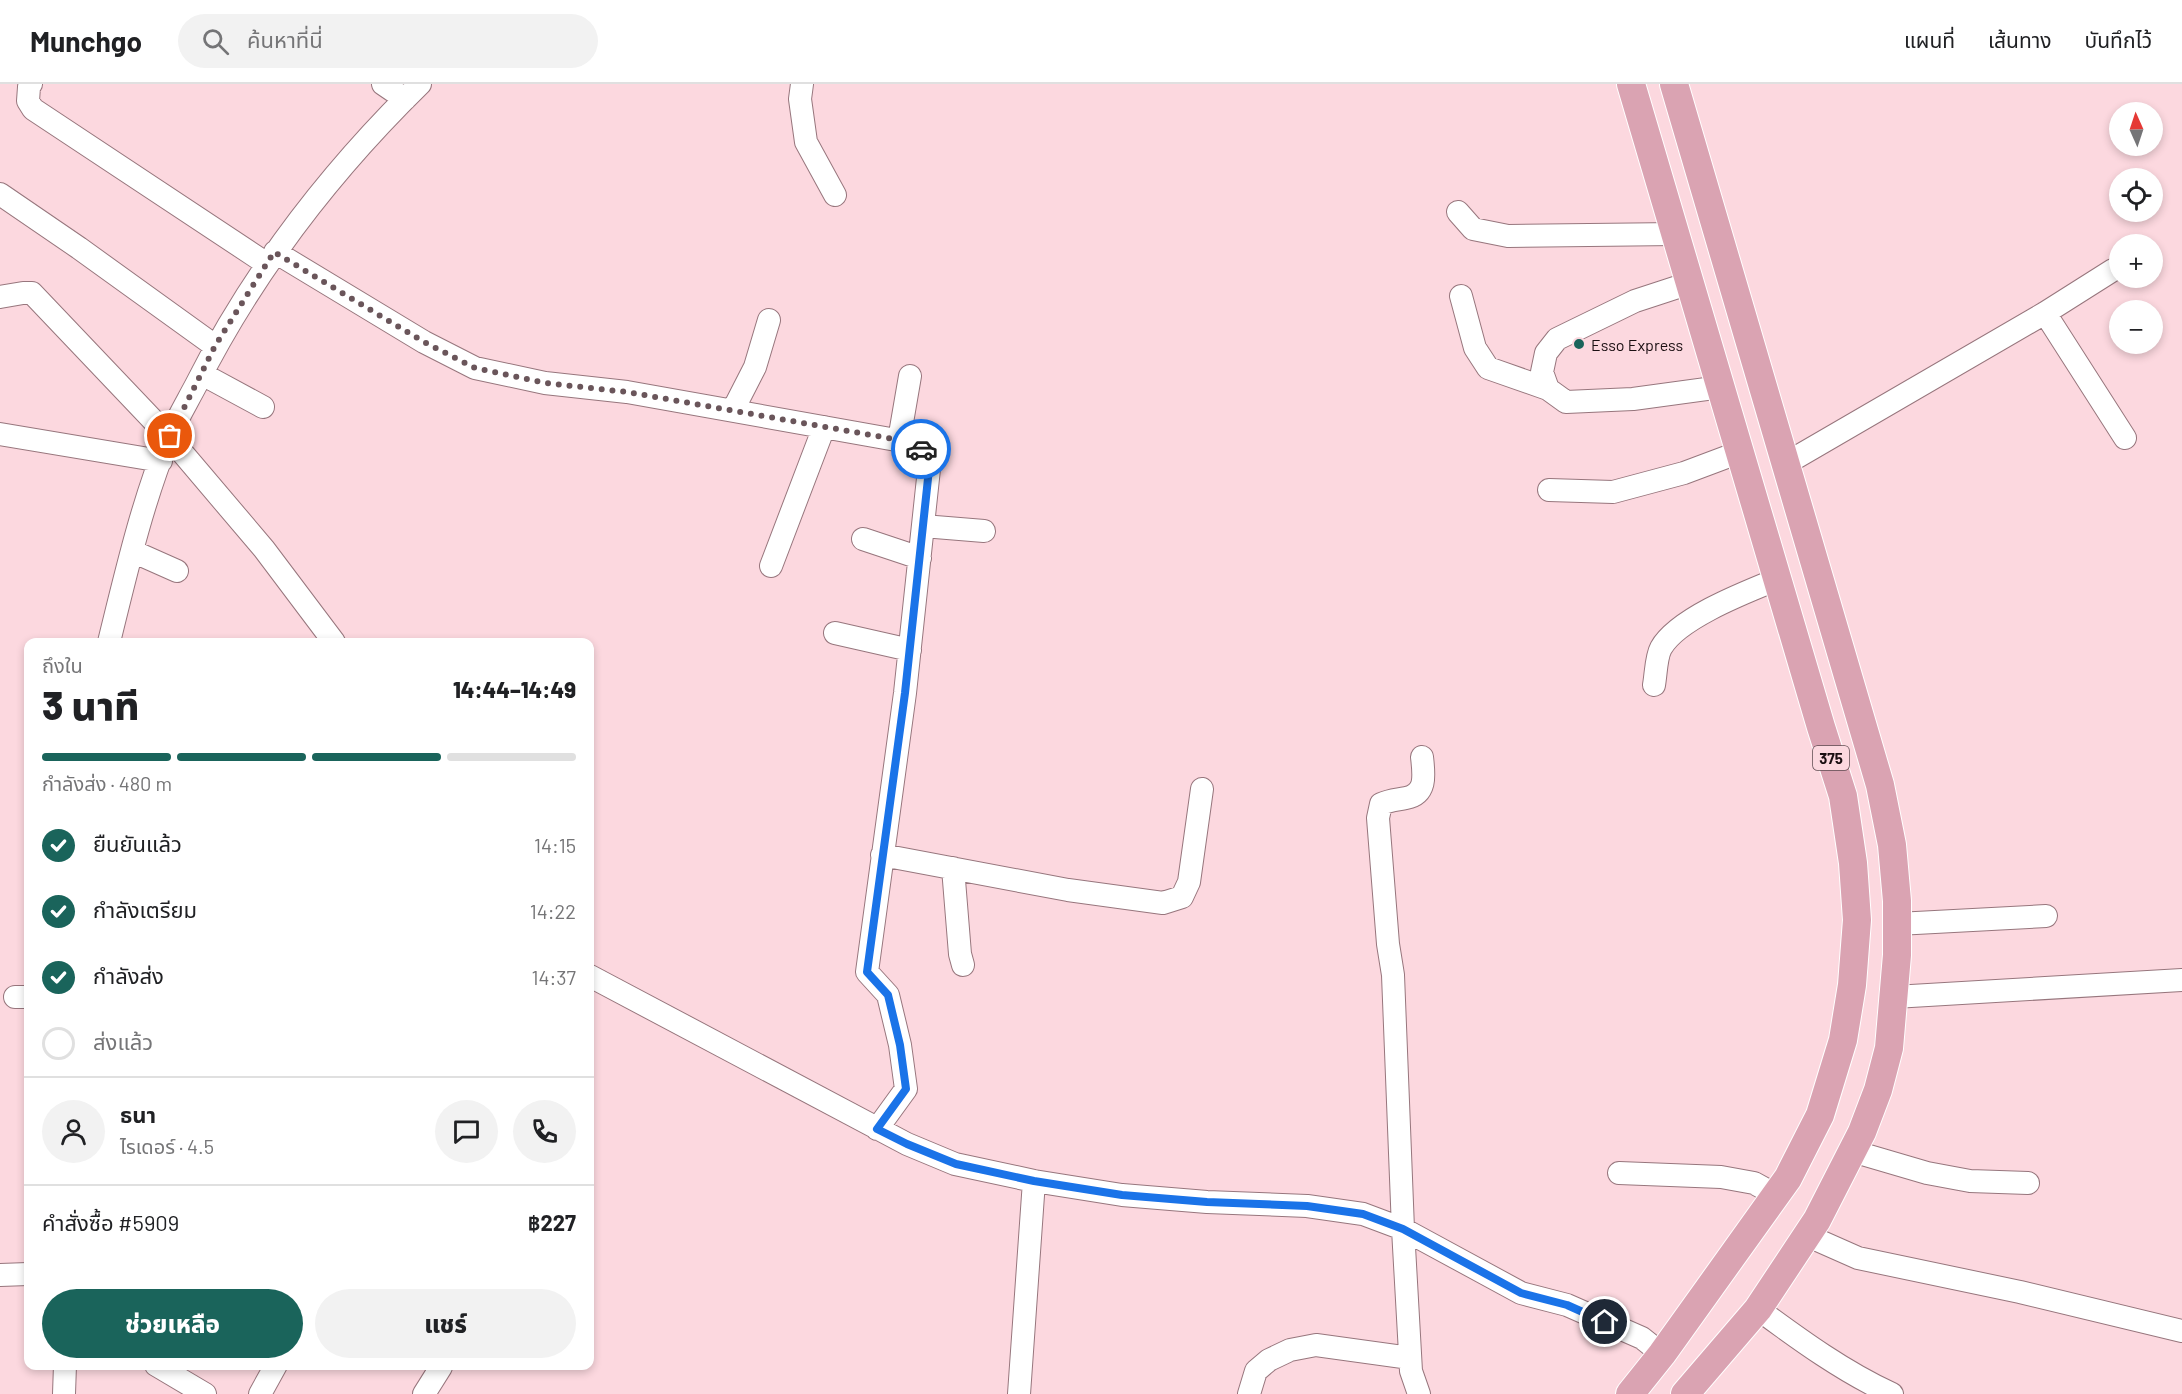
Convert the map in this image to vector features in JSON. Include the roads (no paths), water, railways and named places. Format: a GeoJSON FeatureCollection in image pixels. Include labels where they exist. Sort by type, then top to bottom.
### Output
{"type":"FeatureCollection","features":[{"type":"Feature","properties":{"kind":"main road","name":"375"},"geometry":{"type":"LineString","coordinates":[[1630,1394],[1662,1354],[1788,1178],[1820,1115],[1843,1040],[1852,985],[1857,920],[1843,796],[1631,84]]}},
{"type":"Feature","properties":{"kind":"main road","name":"375"},"geometry":{"type":"LineString","coordinates":[[1674,84],[1880,785],[1892,845],[1897,924],[1889,1048],[1878,1090],[1852,1151],[1817,1220],[1758,1308],[1685,1394]]}},
{"type":"Feature","properties":{"kind":"street"},"geometry":{"type":"LineString","coordinates":[[31,84],[28,101],[33,109],[271,258],[475,368],[545,383],[627,392],[899,440],[913,443],[927,453],[929,469],[910,650],[867,972],[888,995],[900,1045],[906,1089],[877,1129]]}},
{"type":"Feature","properties":{"kind":"street"},"geometry":{"type":"LineString","coordinates":[[110,638],[132,551],[170,436],[215,346],[271,258],[322,190],[413,91],[383,84]]}},
{"type":"Feature","properties":{"kind":"street"},"geometry":{"type":"LineString","coordinates":[[802,84],[800,99],[806,142],[835,195]]}},
{"type":"Feature","properties":{"kind":"street"},"geometry":{"type":"LineString","coordinates":[[0,194],[215,346]]}},
{"type":"Feature","properties":{"kind":"street"},"geometry":{"type":"LineString","coordinates":[[1458,212],[1473,229],[1508,236],[1676,234]]}},
{"type":"Feature","properties":{"kind":"street"},"geometry":{"type":"LineString","coordinates":[[1785,464],[2045,313],[2109,273]]}},
{"type":"Feature","properties":{"kind":"street"},"geometry":{"type":"LineString","coordinates":[[1548,389],[1542,372],[1546,353],[1557,339],[1635,301],[1690,283]]}},
{"type":"Feature","properties":{"kind":"street"},"geometry":{"type":"LineString","coordinates":[[0,297],[32,293],[170,436],[264,549],[331,638]]}},
{"type":"Feature","properties":{"kind":"street"},"geometry":{"type":"LineString","coordinates":[[1461,296],[1475,348],[1488,368],[1548,389],[1566,402],[1633,399],[1721,387]]}},
{"type":"Feature","properties":{"kind":"street"},"geometry":{"type":"LineString","coordinates":[[2045,313],[2125,438]]}},
{"type":"Feature","properties":{"kind":"street"},"geometry":{"type":"LineString","coordinates":[[733,410],[755,367],[769,320]]}},
{"type":"Feature","properties":{"kind":"street"},"geometry":{"type":"LineString","coordinates":[[202,374],[263,407]]}},
{"type":"Feature","properties":{"kind":"street"},"geometry":{"type":"LineString","coordinates":[[899,440],[910,376]]}},
{"type":"Feature","properties":{"kind":"street"},"geometry":{"type":"LineString","coordinates":[[771,566],[824,427]]}},
{"type":"Feature","properties":{"kind":"street"},"geometry":{"type":"LineString","coordinates":[[0,434],[160,461]]}},
{"type":"Feature","properties":{"kind":"street"},"geometry":{"type":"LineString","coordinates":[[1549,490],[1613,492],[1684,473],[1740,452]]}},
{"type":"Feature","properties":{"kind":"street"},"geometry":{"type":"LineString","coordinates":[[923,526],[984,531]]}},
{"type":"Feature","properties":{"kind":"street"},"geometry":{"type":"LineString","coordinates":[[863,539],[920,558]]}},
{"type":"Feature","properties":{"kind":"street"},"geometry":{"type":"LineString","coordinates":[[132,551],[177,571]]}},
{"type":"Feature","properties":{"kind":"street"},"geometry":{"type":"LineString","coordinates":[[1654,685],[1660,648],[1676,631],[1722,601],[1778,579]]}},
{"type":"Feature","properties":{"kind":"street"},"geometry":{"type":"LineString","coordinates":[[835,633],[910,650]]}},
{"type":"Feature","properties":{"kind":"street"},"geometry":{"type":"LineString","coordinates":[[1419,1394],[1411,1371],[1410,1358],[1393,975],[1388,944],[1378,818],[1381,804],[1390,800],[1408,798],[1421,790],[1424,782],[1422,757]]}},
{"type":"Feature","properties":{"kind":"street"},"geometry":{"type":"LineString","coordinates":[[882,855],[1068,890],[1163,903],[1182,897],[1189,882],[1202,789]]}},
{"type":"Feature","properties":{"kind":"street"},"geometry":{"type":"LineString","coordinates":[[953,868],[960,954],[963,965]]}},
{"type":"Feature","properties":{"kind":"street"},"geometry":{"type":"LineString","coordinates":[[1897,924],[2046,916]]}},
{"type":"Feature","properties":{"kind":"street"},"geometry":{"type":"LineString","coordinates":[[594,978],[877,1129],[956,1164],[1034,1181],[1122,1195],[1207,1202],[1307,1206],[1363,1214],[1403,1229],[1521,1293],[1567,1305],[1642,1338],[1662,1354]]}},
{"type":"Feature","properties":{"kind":"street"},"geometry":{"type":"LineString","coordinates":[[1894,998],[2182,980]]}},
{"type":"Feature","properties":{"kind":"street"},"geometry":{"type":"LineString","coordinates":[[1852,1151],[1927,1173],[1959,1179],[2028,1183]]}},
{"type":"Feature","properties":{"kind":"street"},"geometry":{"type":"LineString","coordinates":[[1619,1173],[1721,1177],[1754,1183],[1776,1195]]}},
{"type":"Feature","properties":{"kind":"street"},"geometry":{"type":"LineString","coordinates":[[1019,1394],[1034,1181]]}},
{"type":"Feature","properties":{"kind":"street"},"geometry":{"type":"LineString","coordinates":[[1806,1235],[1858,1258],[2020,1292],[2182,1331]]}},
{"type":"Feature","properties":{"kind":"street"},"geometry":{"type":"LineString","coordinates":[[0,1275],[24,1274]]}},
{"type":"Feature","properties":{"kind":"street"},"geometry":{"type":"LineString","coordinates":[[1758,1308],[1800,1339],[1869,1383],[1892,1394]]}},
{"type":"Feature","properties":{"kind":"street"},"geometry":{"type":"LineString","coordinates":[[1249,1394],[1256,1371],[1269,1360],[1290,1350],[1316,1345],[1410,1358]]}},
{"type":"Feature","properties":{"kind":"street"},"geometry":{"type":"LineString","coordinates":[[64,1394],[65,1370]]}},
{"type":"Feature","properties":{"kind":"street"},"geometry":{"type":"LineString","coordinates":[[164,1370],[205,1394]]}},
{"type":"Feature","properties":{"kind":"street"},"geometry":{"type":"LineString","coordinates":[[260,1394],[273,1370]]}},
{"type":"Feature","properties":{"kind":"street"},"geometry":{"type":"LineString","coordinates":[[424,1394],[439,1370]]}},
{"type":"Feature","properties":{"kind":"place","name":"Esso Express"},"geometry":{"type":"Point","coordinates":[1579,344]}}]}
